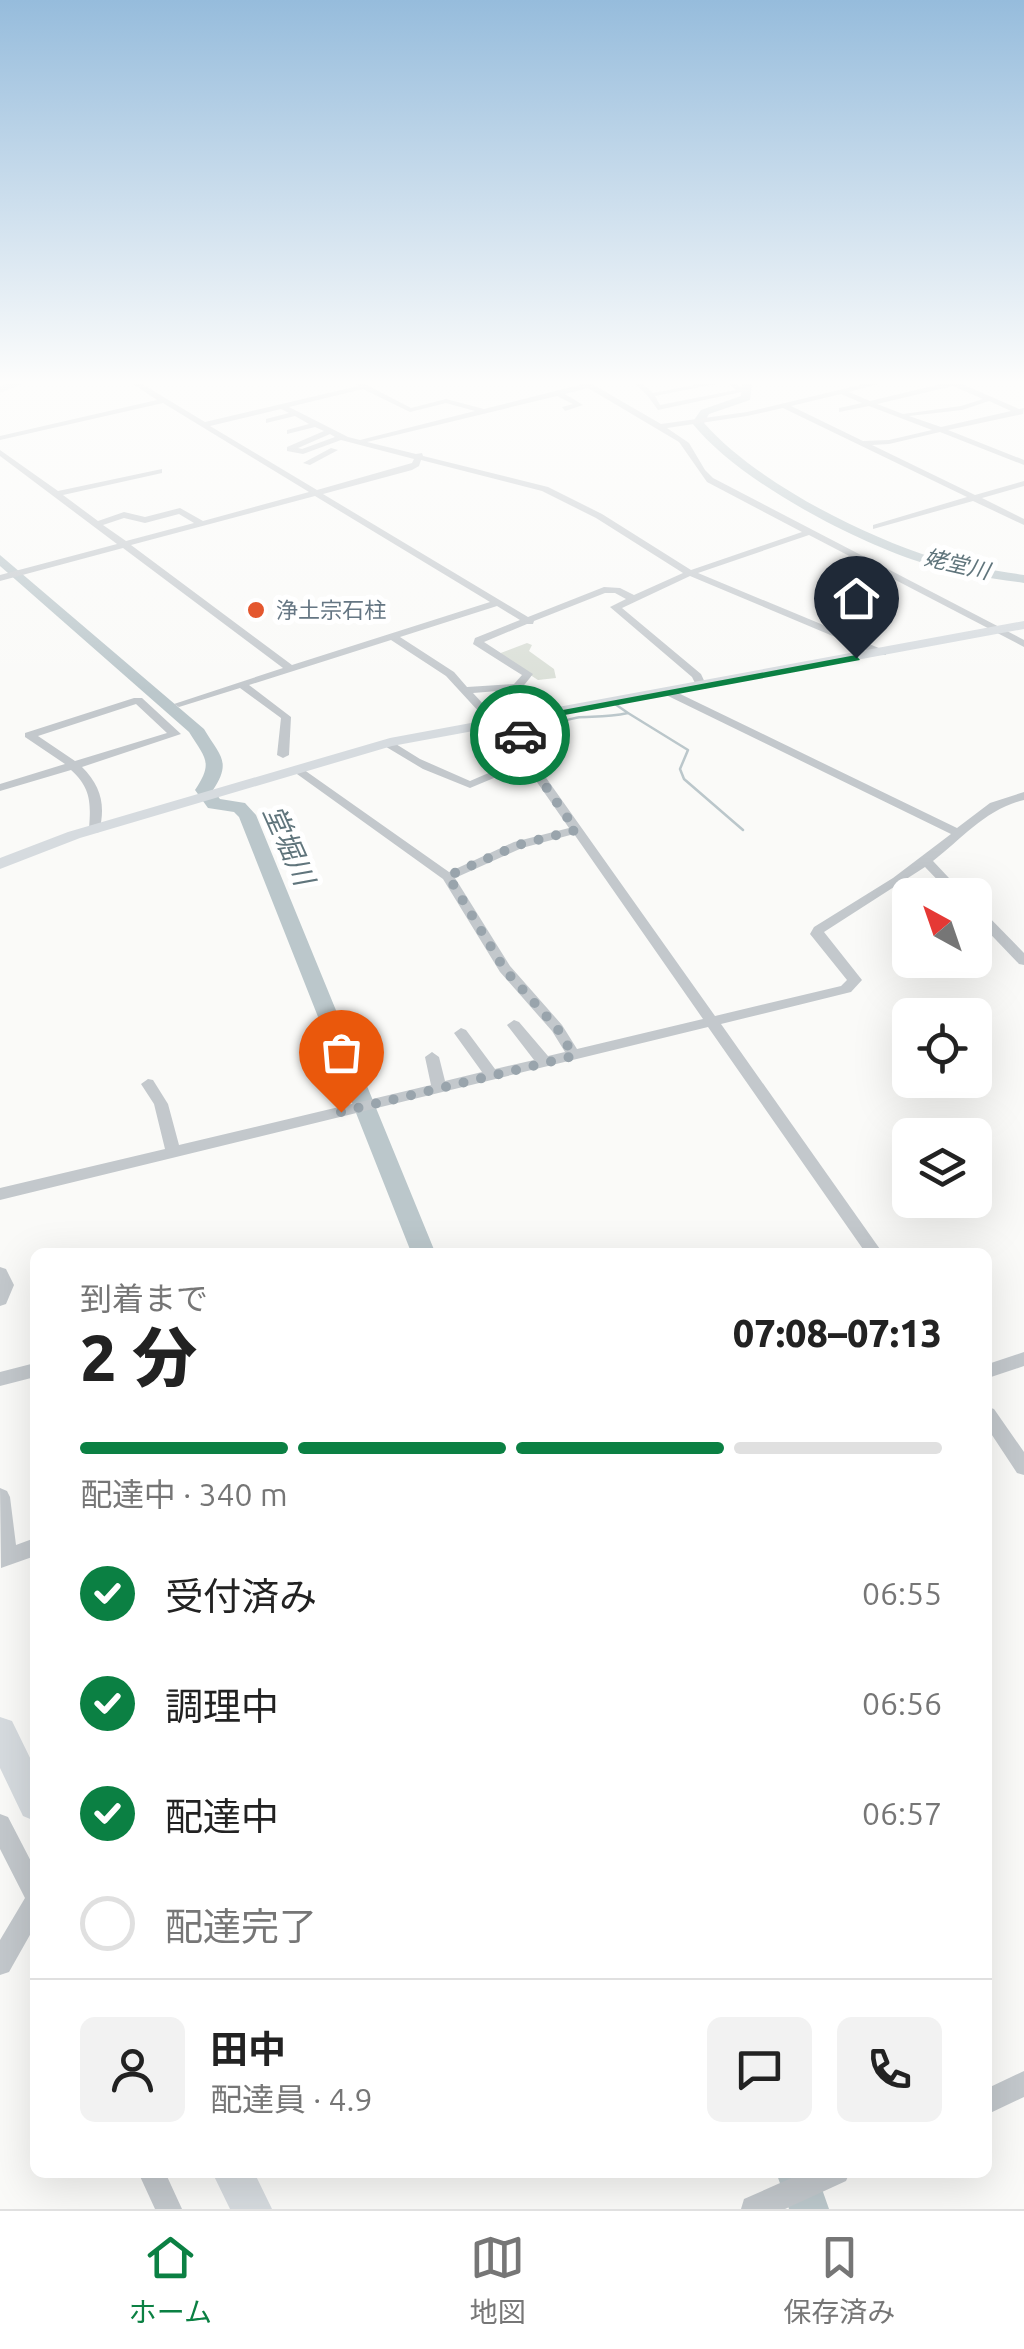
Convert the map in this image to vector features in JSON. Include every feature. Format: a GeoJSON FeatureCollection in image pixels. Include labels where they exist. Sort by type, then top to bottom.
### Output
{"type":"FeatureCollection","features":[{"type":"Feature","properties":{"kind":"highway"},"geometry":{"type":"LineString","coordinates":[[0,1734],[30,1794]]}},
{"type":"Feature","properties":{"kind":"highway"},"geometry":{"type":"LineString","coordinates":[[235,2178],[252,2209]]}},
{"type":"Feature","properties":{"kind":"main road"},"geometry":{"type":"LineString","coordinates":[[0,864],[95,830],[386,743],[1024,625]]}},
{"type":"Feature","properties":{"kind":"street"},"geometry":{"type":"LineString","coordinates":[[46,487],[291,670]]}},
{"type":"Feature","properties":{"kind":"street"},"geometry":{"type":"LineString","coordinates":[[55,494],[85,487]]}},
{"type":"Feature","properties":{"kind":"street"},"geometry":{"type":"LineString","coordinates":[[305,487],[530,622]]}},
{"type":"Feature","properties":{"kind":"street"},"geometry":{"type":"LineString","coordinates":[[0,578],[341,487]]}},
{"type":"Feature","properties":{"kind":"street"},"geometry":{"type":"LineString","coordinates":[[539,487],[599,516],[690,573],[882,653]]}},
{"type":"Feature","properties":{"kind":"street"},"geometry":{"type":"LineString","coordinates":[[725,487],[1024,644]]}},
{"type":"Feature","properties":{"kind":"street"},"geometry":{"type":"LineString","coordinates":[[954,487],[1024,522]]}},
{"type":"Feature","properties":{"kind":"street"},"geometry":{"type":"LineString","coordinates":[[876,527],[1008,487]]}},
{"type":"Feature","properties":{"kind":"street"},"geometry":{"type":"LineString","coordinates":[[96,524],[124,515],[144,520],[180,511],[202,524]]}},
{"type":"Feature","properties":{"kind":"street"},"geometry":{"type":"LineString","coordinates":[[128,531],[147,527],[159,536]]}},
{"type":"Feature","properties":{"kind":"street"},"geometry":{"type":"LineString","coordinates":[[702,686],[696,676],[616,608],[690,573],[807,532]]}},
{"type":"Feature","properties":{"kind":"street"},"geometry":{"type":"LineString","coordinates":[[465,690],[521,685],[528,674],[476,643],[606,590],[632,598]]}},
{"type":"Feature","properties":{"kind":"street"},"geometry":{"type":"LineString","coordinates":[[178,704],[497,603]]}},
{"type":"Feature","properties":{"kind":"street"},"geometry":{"type":"LineString","coordinates":[[386,743],[414,762],[431,765],[470,785],[528,760],[534,744],[498,723],[450,674],[392,636]]}},
{"type":"Feature","properties":{"kind":"street"},"geometry":{"type":"LineString","coordinates":[[242,685],[286,717],[282,754]]}},
{"type":"Feature","properties":{"kind":"street"},"geometry":{"type":"LineString","coordinates":[[670,692],[959,833]]}},
{"type":"Feature","properties":{"kind":"street"},"geometry":{"type":"LineString","coordinates":[[0,788],[71,766],[175,734],[135,700],[30,734],[71,766],[94,790],[95,830]]}},
{"type":"Feature","properties":{"kind":"street"},"geometry":{"type":"LineString","coordinates":[[528,760],[871,1248]]}},
{"type":"Feature","properties":{"kind":"street"},"geometry":{"type":"LineString","coordinates":[[296,769],[448,876],[505,970],[557,1028],[574,1056]]}},
{"type":"Feature","properties":{"kind":"street"},"geometry":{"type":"LineString","coordinates":[[0,1194],[853,985],[855,980],[817,934],[818,930],[852,912],[926,861],[995,802],[1024,796]]}},
{"type":"Feature","properties":{"kind":"street"},"geometry":{"type":"LineString","coordinates":[[448,876],[518,845],[576,830]]}},
{"type":"Feature","properties":{"kind":"street"},"geometry":{"type":"LineString","coordinates":[[926,861],[942,878]]}},
{"type":"Feature","properties":{"kind":"street"},"geometry":{"type":"LineString","coordinates":[[992,928],[1024,961]]}},
{"type":"Feature","properties":{"kind":"street"},"geometry":{"type":"LineString","coordinates":[[514,1026],[545,1063]]}},
{"type":"Feature","properties":{"kind":"street"},"geometry":{"type":"LineString","coordinates":[[461,1033],[492,1076]]}},
{"type":"Feature","properties":{"kind":"street"},"geometry":{"type":"LineString","coordinates":[[432,1057],[438,1089]]}},
{"type":"Feature","properties":{"kind":"street"},"geometry":{"type":"LineString","coordinates":[[148,1084],[161,1104],[173,1150]]}},
{"type":"Feature","properties":{"kind":"street"},"geometry":{"type":"LineString","coordinates":[[0,1274],[6,1285],[0,1298]]}},
{"type":"Feature","properties":{"kind":"street"},"geometry":{"type":"LineString","coordinates":[[992,1370],[1024,1360]]}},
{"type":"Feature","properties":{"kind":"street"},"geometry":{"type":"LineString","coordinates":[[0,1379],[30,1371]]}},
{"type":"Feature","properties":{"kind":"street"},"geometry":{"type":"LineString","coordinates":[[992,1421],[1024,1467]]}},
{"type":"Feature","properties":{"kind":"street"},"geometry":{"type":"LineString","coordinates":[[0,1497],[4,1558],[30,1549]]}},
{"type":"Feature","properties":{"kind":"street"},"geometry":{"type":"LineString","coordinates":[[0,1825],[30,1901]]}},
{"type":"Feature","properties":{"kind":"street"},"geometry":{"type":"LineString","coordinates":[[0,1963],[30,1914]]}},
{"type":"Feature","properties":{"kind":"street"},"geometry":{"type":"LineString","coordinates":[[992,2100],[1024,2084]]}},
{"type":"Feature","properties":{"kind":"street"},"geometry":{"type":"LineString","coordinates":[[154,2178],[169,2209]]}},
{"type":"Feature","properties":{"kind":"street"},"geometry":{"type":"LineString","coordinates":[[754,2209],[824,2178]]}},
{"type":"Feature","properties":{"kind":"shaded area"},"geometry":{"type":"Polygon","coordinates":[[[527,643],[532,645],[529,651],[554,669],[556,678],[538,680],[498,654],[527,643]]]}},
{"type":"Feature","properties":{"kind":"waterway","name":"姥堂川"},"geometry":{"type":"LineString","coordinates":[[778,487],[838,521],[926,560],[1024,579]]}},
{"type":"Feature","properties":{"kind":"waterway","name":"堂堀川"},"geometry":{"type":"LineString","coordinates":[[0,559],[196,729],[216,763],[216,772],[204,790],[214,804],[239,807],[247,815],[421,1248]]}},
{"type":"Feature","properties":{"kind":"waterway"},"geometry":{"type":"LineString","coordinates":[[615,704],[628,713]]}},
{"type":"Feature","properties":{"kind":"waterway"},"geometry":{"type":"LineString","coordinates":[[537,765],[535,756],[555,728],[565,721],[628,713]]}},
{"type":"Feature","properties":{"kind":"waterway"},"geometry":{"type":"LineString","coordinates":[[628,713],[688,750],[680,769],[684,779],[743,830]]}},
{"type":"Feature","properties":{"kind":"waterway","name":"堂堀川"},"geometry":{"type":"LineString","coordinates":[[798,2178],[809,2209]]}},
{"type":"Feature","properties":{"kind":"way so far"},"geometry":{"type":"LineString","coordinates":[[341,1112],[574,1056],[557,1028],[505,970],[448,876],[518,845],[576,830],[526,758],[534,744],[520,735]]}},
{"type":"Feature","properties":{"kind":"place","name":"浄土宗石柱"},"geometry":{"type":"Point","coordinates":[256,610]}},
{"type":"Feature","properties":{"kind":"route"},"geometry":{"type":"LineString","coordinates":[[520,735],[500,723],[856,658]]}}]}
